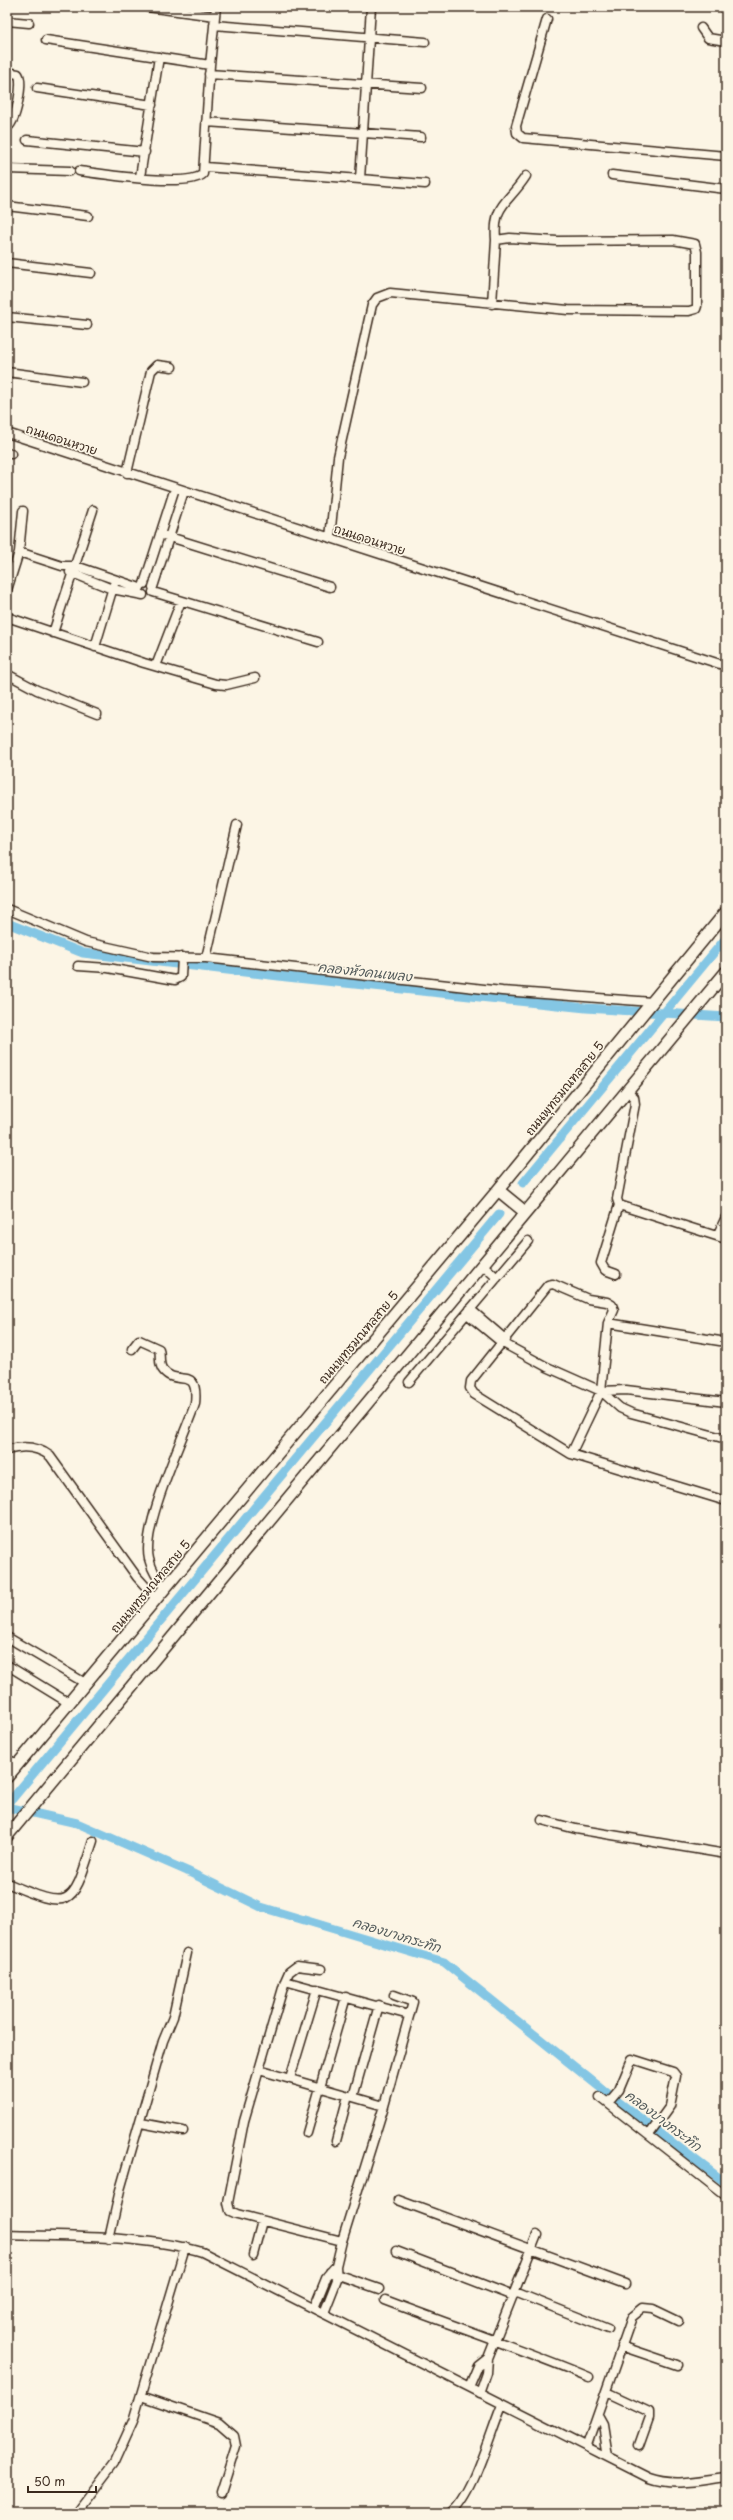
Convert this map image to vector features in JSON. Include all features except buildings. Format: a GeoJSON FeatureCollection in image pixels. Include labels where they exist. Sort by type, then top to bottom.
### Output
{"type":"FeatureCollection","features":[{"type":"Feature","properties":{"kind":"main road","name":"ถนนพุทธมณฑลสาย 5"},"geometry":{"type":"LineString","coordinates":[[7,1777],[498,1190],[726,912]]}},
{"type":"Feature","properties":{"kind":"main road"},"geometry":{"type":"LineString","coordinates":[[7,1836],[525,1212],[684,1025],[726,972]]}},
{"type":"Feature","properties":{"kind":"main road"},"geometry":{"type":"LineString","coordinates":[[498,1190],[525,1212]]}},
{"type":"Feature","properties":{"kind":"street"},"geometry":{"type":"LineString","coordinates":[[147,7],[215,16]]}},
{"type":"Feature","properties":{"kind":"street"},"geometry":{"type":"LineString","coordinates":[[7,169],[75,171],[187,181],[200,177],[204,167],[210,64],[216,7]]}},
{"type":"Feature","properties":{"kind":"street"},"geometry":{"type":"LineString","coordinates":[[360,179],[371,7]]}},
{"type":"Feature","properties":{"kind":"street"},"geometry":{"type":"LineString","coordinates":[[547,19],[516,126],[517,133],[523,138],[726,156]]}},
{"type":"Feature","properties":{"kind":"street"},"geometry":{"type":"LineString","coordinates":[[7,21],[29,23]]}},
{"type":"Feature","properties":{"kind":"street"},"geometry":{"type":"LineString","coordinates":[[214,25],[425,42]]}},
{"type":"Feature","properties":{"kind":"street"},"geometry":{"type":"LineString","coordinates":[[701,28],[708,38],[726,41]]}},
{"type":"Feature","properties":{"kind":"street"},"geometry":{"type":"LineString","coordinates":[[46,40],[210,64]]}},
{"type":"Feature","properties":{"kind":"street"},"geometry":{"type":"LineString","coordinates":[[140,177],[159,57]]}},
{"type":"Feature","properties":{"kind":"street"},"geometry":{"type":"LineString","coordinates":[[7,72],[18,74],[21,81],[14,121],[7,127]]}},
{"type":"Feature","properties":{"kind":"street"},"geometry":{"type":"LineString","coordinates":[[210,74],[366,86],[422,88]]}},
{"type":"Feature","properties":{"kind":"street"},"geometry":{"type":"LineString","coordinates":[[37,88],[152,105]]}},
{"type":"Feature","properties":{"kind":"street"},"geometry":{"type":"LineString","coordinates":[[206,122],[421,137]]}},
{"type":"Feature","properties":{"kind":"street"},"geometry":{"type":"LineString","coordinates":[[27,140],[145,152]]}},
{"type":"Feature","properties":{"kind":"street"},"geometry":{"type":"LineString","coordinates":[[204,167],[425,184]]}},
{"type":"Feature","properties":{"kind":"street"},"geometry":{"type":"LineString","coordinates":[[612,175],[726,189]]}},
{"type":"Feature","properties":{"kind":"street"},"geometry":{"type":"LineString","coordinates":[[492,304],[496,215],[501,205],[512,195],[526,176]]}},
{"type":"Feature","properties":{"kind":"street"},"geometry":{"type":"LineString","coordinates":[[7,206],[88,216]]}},
{"type":"Feature","properties":{"kind":"street"},"geometry":{"type":"LineString","coordinates":[[330,538],[338,457],[372,305],[377,298],[390,293],[492,304],[568,310],[689,312],[696,309],[697,252],[694,244],[689,242],[557,241],[510,238],[496,240]]}},
{"type":"Feature","properties":{"kind":"street"},"geometry":{"type":"LineString","coordinates":[[7,263],[91,273]]}},
{"type":"Feature","properties":{"kind":"street"},"geometry":{"type":"LineString","coordinates":[[7,317],[86,325]]}},
{"type":"Feature","properties":{"kind":"street"},"geometry":{"type":"LineString","coordinates":[[127,473],[151,371],[157,365],[172,367]]}},
{"type":"Feature","properties":{"kind":"street"},"geometry":{"type":"LineString","coordinates":[[7,372],[82,382]]}},
{"type":"Feature","properties":{"kind":"street","name":"ถนนดอนหวาย"},"geometry":{"type":"LineString","coordinates":[[7,433],[726,666]]}},
{"type":"Feature","properties":{"kind":"street"},"geometry":{"type":"LineString","coordinates":[[143,589],[175,488]]}},
{"type":"Feature","properties":{"kind":"street"},"geometry":{"type":"LineString","coordinates":[[19,552],[62,566],[76,566],[143,589],[149,596],[153,590],[184,491]]}},
{"type":"Feature","properties":{"kind":"street"},"geometry":{"type":"LineString","coordinates":[[54,634],[93,510]]}},
{"type":"Feature","properties":{"kind":"street"},"geometry":{"type":"LineString","coordinates":[[7,590],[19,552],[23,511]]}},
{"type":"Feature","properties":{"kind":"street"},"geometry":{"type":"LineString","coordinates":[[160,534],[330,587]]}},
{"type":"Feature","properties":{"kind":"street"},"geometry":{"type":"LineString","coordinates":[[62,566],[73,575],[112,589],[153,590],[181,601],[318,642]]}},
{"type":"Feature","properties":{"kind":"street"},"geometry":{"type":"LineString","coordinates":[[95,647],[115,580]]}},
{"type":"Feature","properties":{"kind":"street"},"geometry":{"type":"LineString","coordinates":[[156,666],[181,601]]}},
{"type":"Feature","properties":{"kind":"street"},"geometry":{"type":"LineString","coordinates":[[7,617],[95,647],[221,684],[255,678]]}},
{"type":"Feature","properties":{"kind":"street"},"geometry":{"type":"LineString","coordinates":[[7,674],[36,690],[97,714]]}},
{"type":"Feature","properties":{"kind":"street"},"geometry":{"type":"LineString","coordinates":[[206,958],[238,825]]}},
{"type":"Feature","properties":{"kind":"street"},"geometry":{"type":"LineString","coordinates":[[7,910],[86,942],[153,957],[182,960],[206,958],[502,991],[652,1002]]}},
{"type":"Feature","properties":{"kind":"street"},"geometry":{"type":"LineString","coordinates":[[78,966],[108,968],[175,980],[181,977],[182,960]]}},
{"type":"Feature","properties":{"kind":"street"},"geometry":{"type":"LineString","coordinates":[[616,1274],[605,1270],[601,1263],[619,1205],[617,1199],[634,1104],[634,1097],[628,1092]]}},
{"type":"Feature","properties":{"kind":"street"},"geometry":{"type":"LineString","coordinates":[[619,1205],[726,1239]]}},
{"type":"Feature","properties":{"kind":"street"},"geometry":{"type":"LineString","coordinates":[[717,1236],[726,1217]]}},
{"type":"Feature","properties":{"kind":"street"},"geometry":{"type":"LineString","coordinates":[[409,1382],[528,1241]]}},
{"type":"Feature","properties":{"kind":"street"},"geometry":{"type":"LineString","coordinates":[[482,1264],[497,1278]]}},
{"type":"Feature","properties":{"kind":"street"},"geometry":{"type":"LineString","coordinates":[[571,1454],[601,1391],[608,1322],[614,1310],[612,1305],[588,1299],[553,1284],[548,1285],[505,1342],[471,1381],[470,1388],[474,1394],[571,1454],[726,1501]]}},
{"type":"Feature","properties":{"kind":"street"},"geometry":{"type":"LineString","coordinates":[[468,1311],[505,1342],[547,1367],[601,1391],[620,1408],[631,1413],[726,1439]]}},
{"type":"Feature","properties":{"kind":"street"},"geometry":{"type":"LineString","coordinates":[[608,1322],[726,1342]]}},
{"type":"Feature","properties":{"kind":"street"},"geometry":{"type":"LineString","coordinates":[[132,1349],[139,1340],[159,1349],[160,1365],[164,1371],[192,1382],[197,1388],[195,1404],[149,1532],[148,1558],[155,1576],[166,1588]]}},
{"type":"Feature","properties":{"kind":"street"},"geometry":{"type":"LineString","coordinates":[[601,1391],[626,1390],[726,1402]]}},
{"type":"Feature","properties":{"kind":"street"},"geometry":{"type":"LineString","coordinates":[[7,1450],[30,1446],[42,1450],[50,1456],[137,1577],[156,1598]]}},
{"type":"Feature","properties":{"kind":"street"},"geometry":{"type":"LineString","coordinates":[[7,1637],[85,1683]]}},
{"type":"Feature","properties":{"kind":"street"},"geometry":{"type":"LineString","coordinates":[[7,1665],[69,1703]]}},
{"type":"Feature","properties":{"kind":"street"},"geometry":{"type":"LineString","coordinates":[[7,1760],[18,1764]]}},
{"type":"Feature","properties":{"kind":"street"},"geometry":{"type":"LineString","coordinates":[[542,1820],[576,1829],[726,1854]]}},
{"type":"Feature","properties":{"kind":"street"},"geometry":{"type":"LineString","coordinates":[[7,1883],[39,1896],[64,1900],[72,1896],[77,1889],[93,1841]]}},
{"type":"Feature","properties":{"kind":"street"},"geometry":{"type":"LineString","coordinates":[[109,2239],[120,2190],[141,2124],[163,2041],[173,2017],[187,1953]]}},
{"type":"Feature","properties":{"kind":"street"},"geometry":{"type":"LineString","coordinates":[[321,1969],[297,1966],[289,1972],[285,1981],[244,2121],[228,2203],[230,2211],[262,2221],[342,2241]]}},
{"type":"Feature","properties":{"kind":"street"},"geometry":{"type":"LineString","coordinates":[[285,1981],[379,2005],[409,2015]]}},
{"type":"Feature","properties":{"kind":"street"},"geometry":{"type":"LineString","coordinates":[[290,2078],[317,1989]]}},
{"type":"Feature","properties":{"kind":"street"},"geometry":{"type":"LineString","coordinates":[[324,2313],[342,2241],[384,2106],[413,2002],[394,1994]]}},
{"type":"Feature","properties":{"kind":"street"},"geometry":{"type":"LineString","coordinates":[[307,2133],[346,1997]]}},
{"type":"Feature","properties":{"kind":"street"},"geometry":{"type":"LineString","coordinates":[[336,2141],[379,2005]]}},
{"type":"Feature","properties":{"kind":"street"},"geometry":{"type":"LineString","coordinates":[[609,2102],[619,2090],[632,2059],[672,2072],[676,2076],[670,2106],[650,2134]]}},
{"type":"Feature","properties":{"kind":"street"},"geometry":{"type":"LineString","coordinates":[[259,2070],[384,2106]]}},
{"type":"Feature","properties":{"kind":"street"},"geometry":{"type":"LineString","coordinates":[[600,2097],[609,2102],[650,2134],[726,2196]]}},
{"type":"Feature","properties":{"kind":"street"},"geometry":{"type":"LineString","coordinates":[[141,2124],[184,2131]]}},
{"type":"Feature","properties":{"kind":"street"},"geometry":{"type":"LineString","coordinates":[[398,2200],[625,2284]]}},
{"type":"Feature","properties":{"kind":"street"},"geometry":{"type":"LineString","coordinates":[[253,2255],[262,2221]]}},
{"type":"Feature","properties":{"kind":"street"},"geometry":{"type":"LineString","coordinates":[[7,2235],[109,2239],[185,2247],[223,2262],[502,2405],[587,2445],[659,2482],[688,2482],[726,2477]]}},
{"type":"Feature","properties":{"kind":"street"},"geometry":{"type":"LineString","coordinates":[[480,2393],[487,2373],[488,2358],[537,2235]]}},
{"type":"Feature","properties":{"kind":"street"},"geometry":{"type":"LineString","coordinates":[[76,2513],[114,2463],[133,2421],[185,2247]]}},
{"type":"Feature","properties":{"kind":"street"},"geometry":{"type":"LineString","coordinates":[[396,2251],[608,2329]]}},
{"type":"Feature","properties":{"kind":"street"},"geometry":{"type":"LineString","coordinates":[[335,2271],[379,2289]]}},
{"type":"Feature","properties":{"kind":"street"},"geometry":{"type":"LineString","coordinates":[[314,2308],[335,2271]]}},
{"type":"Feature","properties":{"kind":"street"},"geometry":{"type":"LineString","coordinates":[[385,2300],[496,2340],[589,2377]]}},
{"type":"Feature","properties":{"kind":"street"},"geometry":{"type":"LineString","coordinates":[[587,2445],[632,2317],[643,2308],[653,2309],[678,2321]]}},
{"type":"Feature","properties":{"kind":"street"},"geometry":{"type":"LineString","coordinates":[[621,2346],[677,2365]]}},
{"type":"Feature","properties":{"kind":"street"},"geometry":{"type":"LineString","coordinates":[[468,2387],[478,2366],[488,2358]]}},
{"type":"Feature","properties":{"kind":"street"},"geometry":{"type":"LineString","coordinates":[[606,2392],[649,2412],[649,2418],[639,2445]]}},
{"type":"Feature","properties":{"kind":"street"},"geometry":{"type":"LineString","coordinates":[[141,2396],[219,2423],[234,2436],[236,2446],[221,2493]]}},
{"type":"Feature","properties":{"kind":"street"},"geometry":{"type":"LineString","coordinates":[[451,2513],[465,2498],[502,2405]]}},
{"type":"Feature","properties":{"kind":"street"},"geometry":{"type":"LineString","coordinates":[[598,2416],[603,2425],[608,2457]]}},
{"type":"Feature","properties":{"kind":"waterway","name":"คลองหัวคนเพลง"},"geometry":{"type":"LineString","coordinates":[[7,923],[83,953],[287,977],[586,1008],[726,1017]]}},
{"type":"Feature","properties":{"kind":"waterway"},"geometry":{"type":"LineString","coordinates":[[523,1183],[726,938]]}},
{"type":"Feature","properties":{"kind":"waterway"},"geometry":{"type":"LineString","coordinates":[[7,1805],[499,1214]]}},
{"type":"Feature","properties":{"kind":"waterway","name":"คลองบางกระทึก"},"geometry":{"type":"LineString","coordinates":[[7,1807],[77,1823],[187,1871],[261,1907],[444,1962],[612,2097],[726,2183]]}}]}
